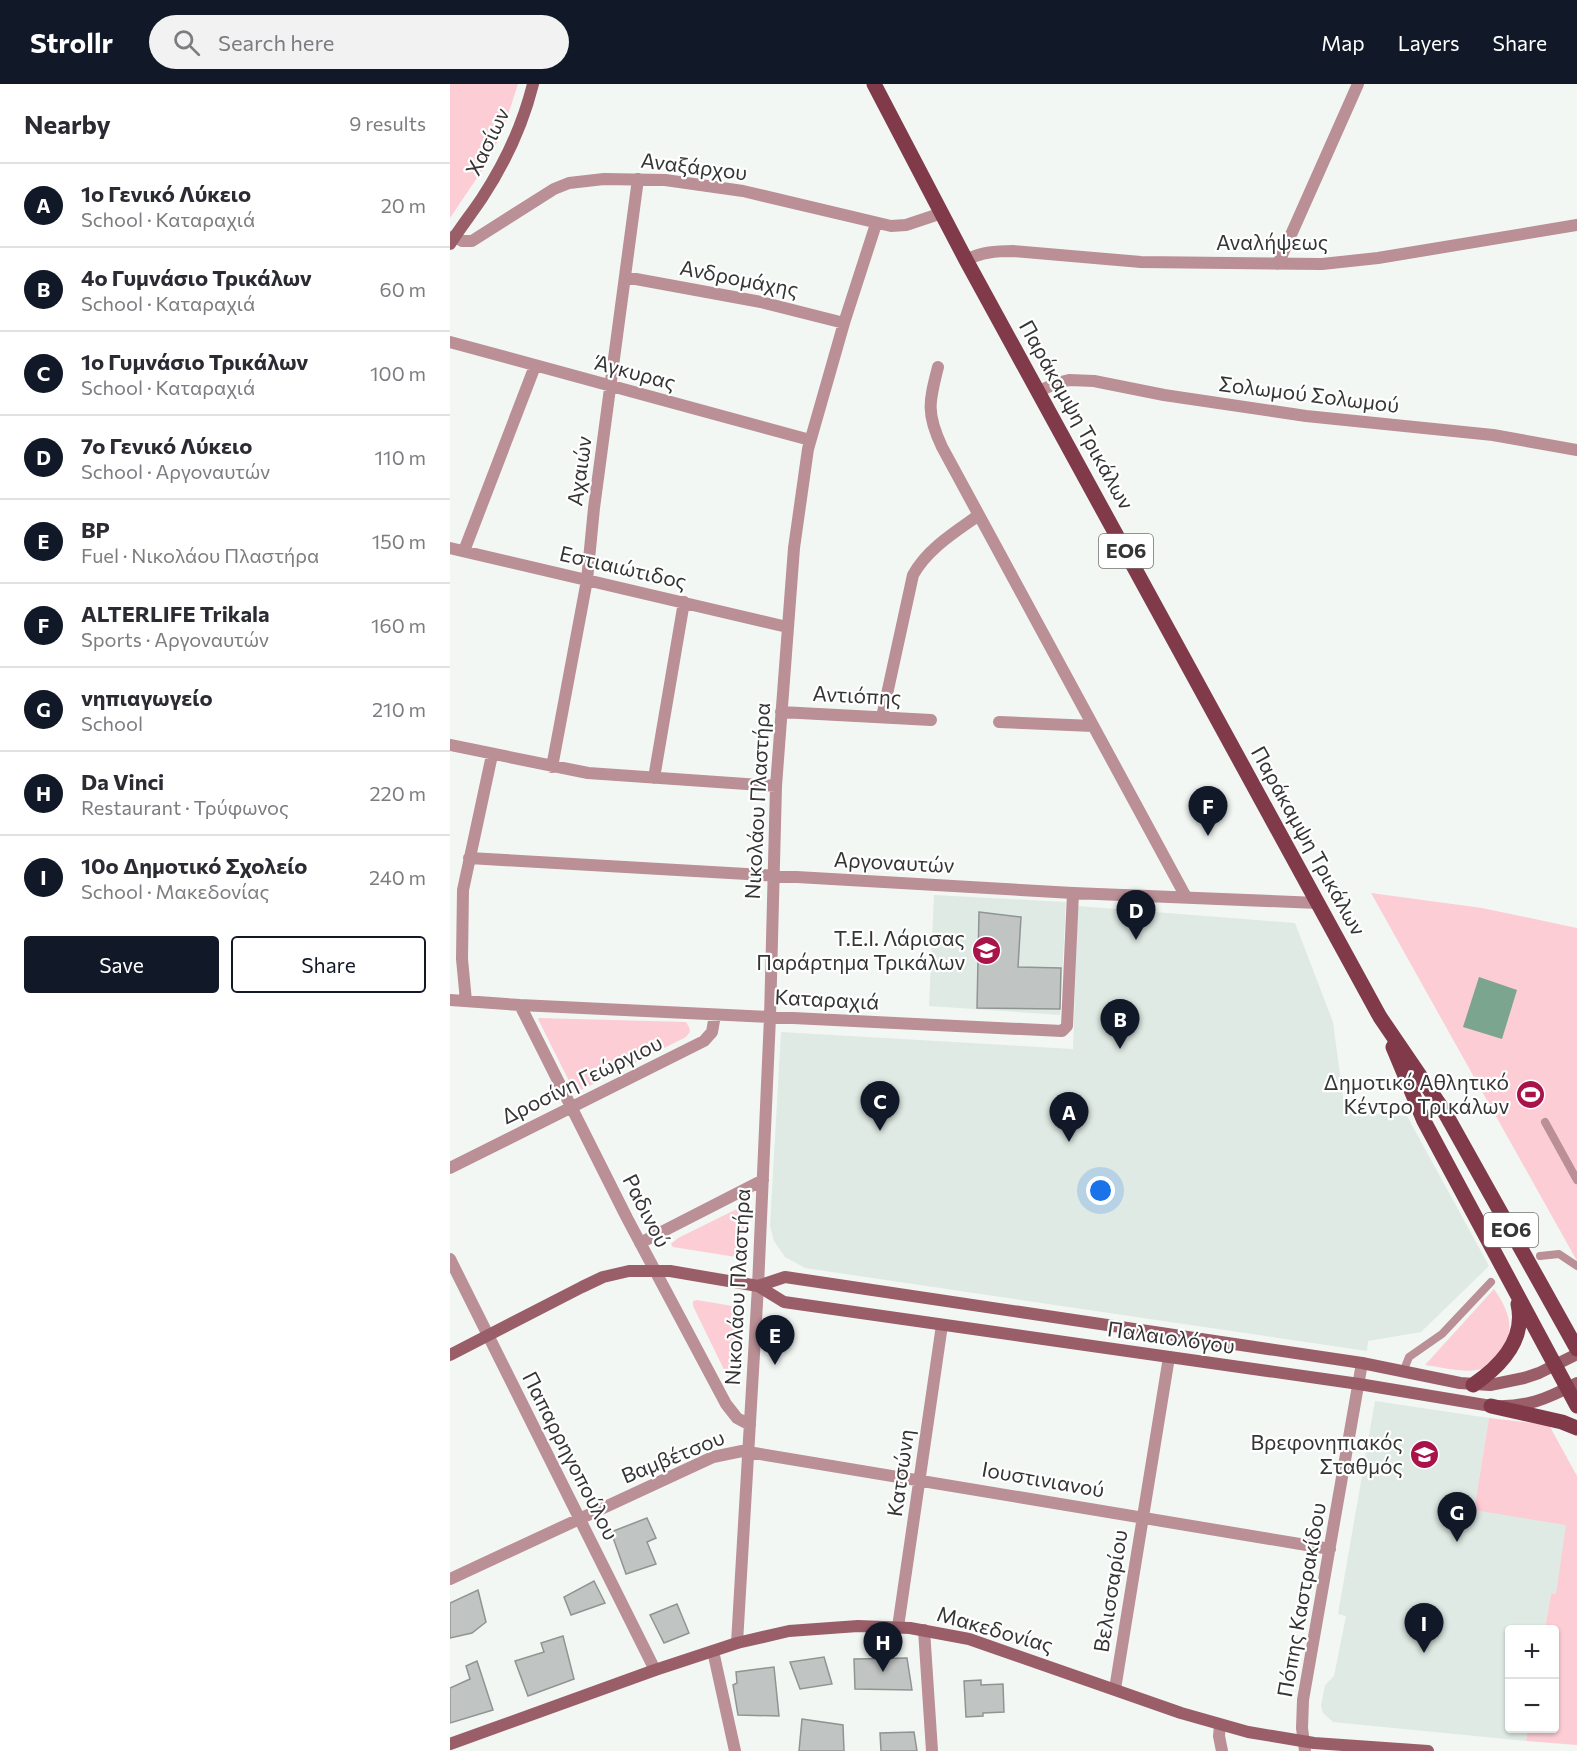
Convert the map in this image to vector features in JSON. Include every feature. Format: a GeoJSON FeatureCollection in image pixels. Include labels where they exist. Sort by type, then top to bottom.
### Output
{"type":"FeatureCollection","features":[{"type":"Feature","properties":{"kind":"main road","name":"Χασίων"},"geometry":{"type":"LineString","coordinates":[[452,240],[502,164],[519,129],[533,84]]}},
{"type":"Feature","properties":{"kind":"main road","name":"Παράκαμψη Τρικάλων"},"geometry":{"type":"LineString","coordinates":[[874,84],[966,260],[1380,1017],[1424,1121],[1555,1365],[1572,1385],[1577,1406]]}},
{"type":"Feature","properties":{"kind":"main road","name":"Παράκαμψη Τρικάλων"},"geometry":{"type":"LineString","coordinates":[[1380,1017],[1444,1111],[1572,1329],[1577,1349]]}},
{"type":"Feature","properties":{"kind":"main road","name":"Παλαιολόγου"},"geometry":{"type":"LineString","coordinates":[[450,1355],[603,1277],[628,1271],[654,1271],[689,1274],[758,1286],[784,1302],[1359,1384],[1491,1406],[1509,1407],[1532,1404],[1572,1385]]}},
{"type":"Feature","properties":{"kind":"main road","name":"Παλαιολόγου"},"geometry":{"type":"LineString","coordinates":[[758,1286],[785,1277],[1362,1363],[1473,1384],[1490,1384],[1524,1378],[1577,1354]]}},
{"type":"Feature","properties":{"kind":"main road"},"geometry":{"type":"LineString","coordinates":[[1473,1384],[1497,1365],[1515,1340],[1520,1321],[1515,1292]]}},
{"type":"Feature","properties":{"kind":"main road"},"geometry":{"type":"LineString","coordinates":[[1491,1406],[1562,1422],[1577,1428]]}},
{"type":"Feature","properties":{"kind":"main road","name":"Μακεδονίας"},"geometry":{"type":"LineString","coordinates":[[450,1744],[655,1670],[738,1643],[781,1632],[851,1626],[924,1630],[978,1641],[1220,1725],[1304,1746],[1428,1751]]}},
{"type":"Feature","properties":{"kind":"street"},"geometry":{"type":"LineString","coordinates":[[1278,264],[1358,84]]}},
{"type":"Feature","properties":{"kind":"street","name":"Αναξάρχου"},"geometry":{"type":"LineString","coordinates":[[452,240],[472,241],[538,198],[569,183],[604,178],[665,180],[743,191],[876,224],[906,225],[942,213]]}},
{"type":"Feature","properties":{"kind":"street","name":"Αχαιών"},"geometry":{"type":"LineString","coordinates":[[552,767],[587,580],[594,508],[612,387],[638,179]]}},
{"type":"Feature","properties":{"kind":"street","name":"Νικολάου Πλαστήρα"},"geometry":{"type":"LineString","coordinates":[[738,1643],[763,1180],[776,786],[787,627],[802,483],[810,440],[876,224]]}},
{"type":"Feature","properties":{"kind":"street","name":"Αναλήψεως"},"geometry":{"type":"LineString","coordinates":[[966,260],[977,254],[1003,251],[1131,261],[1322,264],[1360,261],[1577,225]]}},
{"type":"Feature","properties":{"kind":"street","name":"Ανδρομάχης"},"geometry":{"type":"LineString","coordinates":[[625,277],[760,302],[844,323]]}},
{"type":"Feature","properties":{"kind":"street","name":"Άγκυρας"},"geometry":{"type":"LineString","coordinates":[[450,342],[810,440]]}},
{"type":"Feature","properties":{"kind":"street"},"geometry":{"type":"LineString","coordinates":[[464,551],[536,366]]}},
{"type":"Feature","properties":{"kind":"street"},"geometry":{"type":"LineString","coordinates":[[938,367],[931,394],[930,417],[942,447],[1186,897]]}},
{"type":"Feature","properties":{"kind":"street","name":"Σολωμού Σολωμού"},"geometry":{"type":"LineString","coordinates":[[1039,391],[1069,380],[1094,381],[1164,395],[1306,416],[1356,423],[1493,435],[1577,450]]}},
{"type":"Feature","properties":{"kind":"street"},"geometry":{"type":"LineString","coordinates":[[882,717],[913,575],[930,553],[979,515]]}},
{"type":"Feature","properties":{"kind":"street","name":"Εστιαιώτιδος"},"geometry":{"type":"LineString","coordinates":[[450,548],[787,627]]}},
{"type":"Feature","properties":{"kind":"street"},"geometry":{"type":"LineString","coordinates":[[654,778],[684,602]]}},
{"type":"Feature","properties":{"kind":"street","name":"Αντιόπης"},"geometry":{"type":"LineString","coordinates":[[781,712],[931,720]]}},
{"type":"Feature","properties":{"kind":"street"},"geometry":{"type":"LineString","coordinates":[[999,722],[1093,726]]}},
{"type":"Feature","properties":{"kind":"street"},"geometry":{"type":"LineString","coordinates":[[450,746],[588,773],[776,786]]}},
{"type":"Feature","properties":{"kind":"street"},"geometry":{"type":"LineString","coordinates":[[466,1001],[461,910],[469,858],[492,755]]}},
{"type":"Feature","properties":{"kind":"street","name":"Αργοναυτών"},"geometry":{"type":"LineString","coordinates":[[469,858],[1072,892],[1318,903]]}},
{"type":"Feature","properties":{"kind":"street","name":"Καταραχιά"},"geometry":{"type":"LineString","coordinates":[[450,1000],[1062,1031],[1067,1026],[1072,892]]}},
{"type":"Feature","properties":{"kind":"street","name":"Ραδινού"},"geometry":{"type":"LineString","coordinates":[[520,1005],[654,1271],[726,1404],[737,1418],[750,1425]]}},
{"type":"Feature","properties":{"kind":"street","name":"Δροσίνη Γεώργιου"},"geometry":{"type":"LineString","coordinates":[[450,1167],[704,1041],[712,1032],[715,1015]]}},
{"type":"Feature","properties":{"kind":"street"},"geometry":{"type":"LineString","coordinates":[[640,1243],[763,1180]]}},
{"type":"Feature","properties":{"kind":"street","name":"Παπαρρηγοπούλου"},"geometry":{"type":"LineString","coordinates":[[450,1259],[655,1670]]}},
{"type":"Feature","properties":{"kind":"street","name":"Κατσώνη"},"geometry":{"type":"LineString","coordinates":[[898,1627],[942,1324]]}},
{"type":"Feature","properties":{"kind":"street","name":"Βελισσαρίου"},"geometry":{"type":"LineString","coordinates":[[1115,1689],[1169,1357]]}},
{"type":"Feature","properties":{"kind":"street","name":"Πόπης Καστρακίδου"},"geometry":{"type":"LineString","coordinates":[[1304,1746],[1303,1700],[1362,1363]]}},
{"type":"Feature","properties":{"kind":"street","name":"Ιουστινιανού"},"geometry":{"type":"LineString","coordinates":[[749,1450],[1330,1549]]}},
{"type":"Feature","properties":{"kind":"street","name":"Βαμβέτσου"},"geometry":{"type":"LineString","coordinates":[[450,1579],[713,1457],[733,1451],[749,1450]]}},
{"type":"Feature","properties":{"kind":"street"},"geometry":{"type":"LineString","coordinates":[[924,1630],[932,1751]]}},
{"type":"Feature","properties":{"kind":"street"},"geometry":{"type":"LineString","coordinates":[[713,1651],[735,1751]]}},
{"type":"Feature","properties":{"kind":"street"},"geometry":{"type":"LineString","coordinates":[[1220,1725],[1219,1736],[1222,1751]]}},
{"type":"Feature","properties":{"kind":"lane"},"geometry":{"type":"LineString","coordinates":[[1545,1122],[1577,1180]]}},
{"type":"Feature","properties":{"kind":"lane"},"geometry":{"type":"LineString","coordinates":[[1540,1256],[1558,1254],[1577,1266]]}},
{"type":"Feature","properties":{"kind":"lane"},"geometry":{"type":"LineString","coordinates":[[1403,1371],[1409,1357],[1442,1334],[1491,1282]]}},
{"type":"Feature","properties":{"kind":"shaded area"},"geometry":{"type":"Polygon","coordinates":[[[450,84],[518,84],[503,130],[487,163],[450,218],[450,84]]]}},
{"type":"Feature","properties":{"kind":"shaded area","name":"Δημοτικό Αθλητικό Κέντρο Τρικάλων"},"geometry":{"type":"Polygon","coordinates":[[[1371,893],[1482,908],[1577,928],[1577,1261],[1371,893]]]}},
{"type":"Feature","properties":{"kind":"shaded area"},"geometry":{"type":"Polygon","coordinates":[[[934,895],[1066,902],[1060,1015],[929,1006],[934,895]]]}},
{"type":"Feature","properties":{"kind":"shaded area"},"geometry":{"type":"Polygon","coordinates":[[[1078,906],[1295,923],[1333,1022],[1345,1112],[1407,1116],[1489,1266],[1421,1332],[1368,1341],[1367,1351],[805,1268],[785,1257],[774,1241],[770,1226],[781,1032],[1073,1049],[1078,906]]]}},
{"type":"Feature","properties":{"kind":"shaded area"},"geometry":{"type":"Polygon","coordinates":[[[1479,977],[1517,990],[1502,1039],[1463,1027],[1479,977]]]}},
{"type":"Feature","properties":{"kind":"shaded area"},"geometry":{"type":"Polygon","coordinates":[[[539,1018],[686,1022],[690,1032],[686,1037],[575,1093],[539,1018]]]}},
{"type":"Feature","properties":{"kind":"shaded area"},"geometry":{"type":"Polygon","coordinates":[[[741,1207],[746,1211],[742,1258],[673,1247],[671,1244],[678,1238],[741,1207]]]}},
{"type":"Feature","properties":{"kind":"shaded area"},"geometry":{"type":"Polygon","coordinates":[[[1494,1289],[1504,1305],[1509,1328],[1505,1345],[1493,1360],[1484,1368],[1475,1370],[1425,1365],[1494,1289]]]}},
{"type":"Feature","properties":{"kind":"shaded area"},"geometry":{"type":"Polygon","coordinates":[[[693,1301],[738,1307],[735,1387],[731,1384],[693,1306],[693,1301]]]}},
{"type":"Feature","properties":{"kind":"shaded area"},"geometry":{"type":"Polygon","coordinates":[[[1375,1401],[1489,1418],[1474,1509],[1567,1524],[1556,1595],[1551,1594],[1546,1625],[1505,1625],[1505,1733],[1527,1733],[1526,1741],[1333,1722],[1323,1713],[1321,1706],[1325,1685],[1334,1676],[1346,1616],[1338,1614],[1375,1401]]]}},
{"type":"Feature","properties":{"kind":"shaded area"},"geometry":{"type":"Polygon","coordinates":[[[1489,1418],[1549,1425],[1577,1476],[1577,1745],[1526,1741],[1527,1733],[1559,1733],[1559,1625],[1546,1625],[1551,1594],[1556,1594],[1566,1525],[1474,1510],[1489,1418]]]}},
{"type":"Feature","properties":{"kind":"building"},"geometry":{"type":"Polygon","coordinates":[[[979,912],[1021,917],[1018,967],[1061,968],[1060,1009],[977,1008],[979,912]]]}},
{"type":"Feature","properties":{"kind":"building"},"geometry":{"type":"Polygon","coordinates":[[[647,1518],[656,1538],[647,1542],[656,1564],[626,1574],[611,1532],[647,1518]]]}},
{"type":"Feature","properties":{"kind":"building"},"geometry":{"type":"Polygon","coordinates":[[[594,1581],[605,1603],[571,1615],[564,1597],[594,1581]]]}},
{"type":"Feature","properties":{"kind":"building"},"geometry":{"type":"Polygon","coordinates":[[[478,1590],[486,1622],[472,1633],[450,1638],[450,1603],[478,1590]]]}},
{"type":"Feature","properties":{"kind":"building"},"geometry":{"type":"Polygon","coordinates":[[[677,1604],[689,1633],[664,1643],[650,1615],[677,1604]]]}},
{"type":"Feature","properties":{"kind":"building"},"geometry":{"type":"Polygon","coordinates":[[[563,1636],[574,1679],[528,1696],[515,1661],[544,1652],[541,1643],[563,1636]]]}},
{"type":"Feature","properties":{"kind":"building"},"geometry":{"type":"Polygon","coordinates":[[[824,1657],[832,1684],[800,1689],[790,1662],[824,1657]]]}},
{"type":"Feature","properties":{"kind":"building"},"geometry":{"type":"Polygon","coordinates":[[[907,1658],[912,1690],[855,1689],[854,1659],[907,1658]]]}},
{"type":"Feature","properties":{"kind":"building"},"geometry":{"type":"Polygon","coordinates":[[[477,1661],[493,1710],[450,1723],[450,1688],[470,1679],[466,1666],[477,1661]]]}},
{"type":"Feature","properties":{"kind":"building"},"geometry":{"type":"Polygon","coordinates":[[[774,1667],[779,1716],[738,1715],[733,1685],[737,1683],[736,1672],[774,1667]]]}},
{"type":"Feature","properties":{"kind":"building"},"geometry":{"type":"Polygon","coordinates":[[[981,1680],[981,1685],[1003,1684],[1004,1712],[966,1717],[964,1681],[981,1680]]]}},
{"type":"Feature","properties":{"kind":"building"},"geometry":{"type":"Polygon","coordinates":[[[802,1719],[843,1725],[844,1751],[799,1751],[802,1719]]]}},
{"type":"Feature","properties":{"kind":"building"},"geometry":{"type":"Polygon","coordinates":[[[914,1732],[917,1751],[881,1751],[880,1733],[914,1732]]]}},
{"type":"Feature","properties":{"kind":"place","name":"ALTERLIFE Trikala"},"geometry":{"type":"Point","coordinates":[1208,836]}},
{"type":"Feature","properties":{"kind":"place","name":"7ο Γενικό Λύκειο"},"geometry":{"type":"Point","coordinates":[1136,940]}},
{"type":"Feature","properties":{"kind":"place","name":"Τ.Ε.Ι. Λάρισας Παράρτημα Τρικάλων"},"geometry":{"type":"Point","coordinates":[986,951]}},
{"type":"Feature","properties":{"kind":"place","name":"4ο Γυμνάσιο Τρικάλων"},"geometry":{"type":"Point","coordinates":[1120,1049]}},
{"type":"Feature","properties":{"kind":"place","name":"Δημοτικό Αθλητικό Κέντρο Τρικάλων"},"geometry":{"type":"Point","coordinates":[1530,1095]}},
{"type":"Feature","properties":{"kind":"place","name":"1ο Γυμνάσιο Τρικάλων"},"geometry":{"type":"Point","coordinates":[880,1131]}},
{"type":"Feature","properties":{"kind":"place","name":"1ο Γενικό Λύκειο"},"geometry":{"type":"Point","coordinates":[1069,1142]}},
{"type":"Feature","properties":{"kind":"place","name":"BP"},"geometry":{"type":"Point","coordinates":[775,1365]}},
{"type":"Feature","properties":{"kind":"place","name":"Βρεφονηπιακός Σταθμός"},"geometry":{"type":"Point","coordinates":[1424,1455]}},
{"type":"Feature","properties":{"kind":"place","name":"νηπιαγωγείο"},"geometry":{"type":"Point","coordinates":[1457,1542]}},
{"type":"Feature","properties":{"kind":"place","name":"10ο Δημοτικό Σχολείο"},"geometry":{"type":"Point","coordinates":[1424,1653]}},
{"type":"Feature","properties":{"kind":"place","name":"Da Vinci"},"geometry":{"type":"Point","coordinates":[883,1672]}}]}
